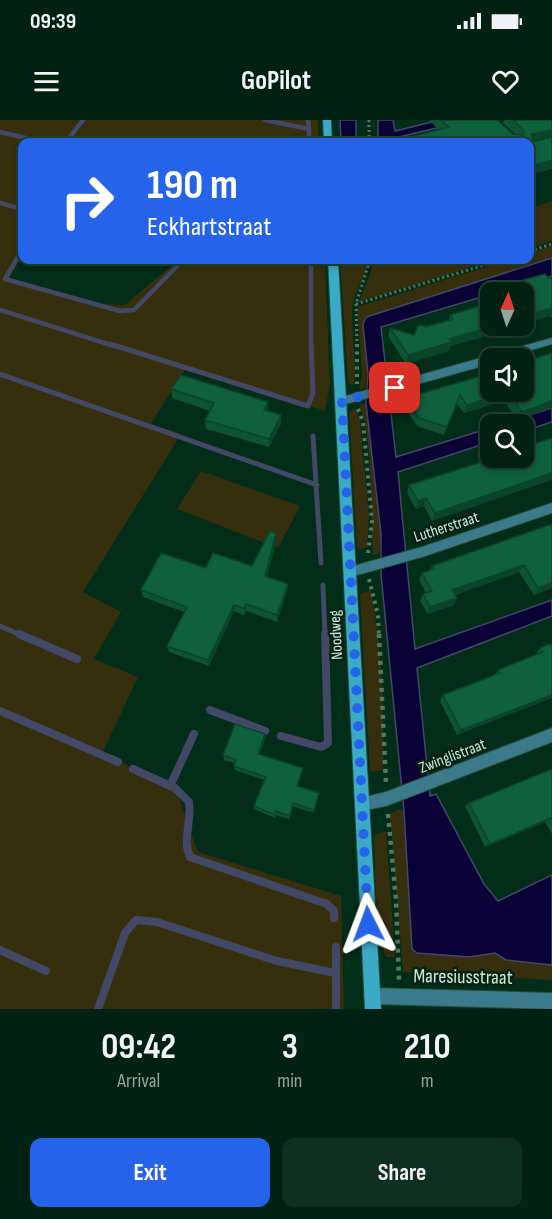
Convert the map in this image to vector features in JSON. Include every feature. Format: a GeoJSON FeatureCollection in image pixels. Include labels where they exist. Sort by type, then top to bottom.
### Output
{"type":"FeatureCollection","features":[{"type":"Feature","properties":{"kind":"main road"},"geometry":{"type":"LineString","coordinates":[[327,120],[327,138]]}},
{"type":"Feature","properties":{"kind":"main road","name":"Noodweg"},"geometry":{"type":"LineString","coordinates":[[333,264],[348,399],[350,572],[373,1002]]}},
{"type":"Feature","properties":{"kind":"street"},"geometry":{"type":"LineString","coordinates":[[529,348],[552,341]]}},
{"type":"Feature","properties":{"kind":"street"},"geometry":{"type":"LineString","coordinates":[[348,399],[395,388],[480,363]]}},
{"type":"Feature","properties":{"kind":"street","name":"Lutherstraat"},"geometry":{"type":"LineString","coordinates":[[350,572],[422,552],[552,508]]}},
{"type":"Feature","properties":{"kind":"street","name":"Zwinglistraat"},"geometry":{"type":"LineString","coordinates":[[362,804],[386,799],[552,735]]}},
{"type":"Feature","properties":{"kind":"street","name":"Maresiusstraat"},"geometry":{"type":"LineString","coordinates":[[373,1002],[399,996],[531,1004],[552,1001]]}},
{"type":"Feature","properties":{"kind":"path"},"geometry":{"type":"LineString","coordinates":[[369,120],[369,138]]}},
{"type":"Feature","properties":{"kind":"path"},"geometry":{"type":"LineString","coordinates":[[534,250],[552,244]]}},
{"type":"Feature","properties":{"kind":"path"},"geometry":{"type":"LineString","coordinates":[[370,264],[368,278],[356,304],[359,370],[348,399],[363,422],[372,521],[368,566],[378,615],[386,743],[386,799],[396,900],[399,996]]}},
{"type":"Feature","properties":{"kind":"path"},"geometry":{"type":"LineString","coordinates":[[356,304],[488,264]]}},
{"type":"Feature","properties":{"kind":"shaded area"},"geometry":{"type":"Polygon","coordinates":[[[0,120],[318,120],[319,138],[18,138],[18,263],[9,278],[100,304],[125,305],[173,264],[325,264],[330,385],[325,411],[187,367],[151,424],[181,434],[83,592],[121,612],[94,659],[138,677],[102,754],[175,786],[198,852],[341,896],[344,1009],[0,1009],[0,120]]]}},
{"type":"Feature","properties":{"kind":"shaded area"},"geometry":{"type":"Polygon","coordinates":[[[340,120],[356,120],[356,138],[341,138],[340,120]]]}},
{"type":"Feature","properties":{"kind":"shaded area"},"geometry":{"type":"Polygon","coordinates":[[[378,120],[393,120],[395,131],[440,120],[470,120],[395,138],[378,138],[378,120]]]}},
{"type":"Feature","properties":{"kind":"shaded area"},"geometry":{"type":"Polygon","coordinates":[[[552,201],[552,241],[534,247],[534,207],[552,201]]]}},
{"type":"Feature","properties":{"kind":"shaded area"},"geometry":{"type":"Polygon","coordinates":[[[552,246],[552,258],[534,264],[534,252],[552,246]]]}},
{"type":"Feature","properties":{"kind":"shaded area"},"geometry":{"type":"Polygon","coordinates":[[[552,258],[552,276],[532,282],[480,282],[480,297],[381,327],[396,457],[480,431],[480,445],[398,472],[415,649],[552,600],[552,616],[417,668],[430,796],[436,794],[484,884],[498,901],[552,875],[552,965],[506,960],[495,953],[469,957],[417,953],[412,949],[404,811],[381,574],[381,534],[366,403],[368,374],[363,324],[366,317],[552,258]]]}},
{"type":"Feature","properties":{"kind":"shaded area"},"geometry":{"type":"Polygon","coordinates":[[[340,264],[367,264],[353,304],[354,384],[350,385],[340,264]]]}},
{"type":"Feature","properties":{"kind":"shaded area"},"geometry":{"type":"Polygon","coordinates":[[[372,264],[482,264],[359,302],[371,272],[372,264]]]}},
{"type":"Feature","properties":{"kind":"shaded area"},"geometry":{"type":"Polygon","coordinates":[[[495,264],[533,264],[366,317],[363,324],[368,374],[365,388],[359,390],[362,375],[357,307],[495,264]]]}},
{"type":"Feature","properties":{"kind":"shaded area"},"geometry":{"type":"Polygon","coordinates":[[[366,403],[381,534],[379,554],[373,555],[369,457],[364,419],[359,405],[366,403]]]}},
{"type":"Feature","properties":{"kind":"shaded area"},"geometry":{"type":"Polygon","coordinates":[[[552,408],[552,422],[534,428],[533,414],[552,408]]]}},
{"type":"Feature","properties":{"kind":"shaded area"},"geometry":{"type":"Polygon","coordinates":[[[356,409],[360,421],[369,516],[367,547],[360,550],[357,548],[349,412],[356,409]]]}},
{"type":"Feature","properties":{"kind":"shaded area"},"geometry":{"type":"Polygon","coordinates":[[[201,471],[300,506],[278,548],[177,509],[201,471]]]}},
{"type":"Feature","properties":{"kind":"shaded area"},"geometry":{"type":"Polygon","coordinates":[[[371,590],[380,657],[384,725],[383,770],[373,772],[370,770],[360,594],[371,590]]]}},
{"type":"Feature","properties":{"kind":"shaded area"},"geometry":{"type":"Polygon","coordinates":[[[401,809],[404,811],[412,949],[417,954],[469,957],[495,953],[506,960],[552,965],[552,980],[403,972],[390,813],[401,809]]]}},
{"type":"Feature","properties":{"kind":"shaded area"},"geometry":{"type":"Polygon","coordinates":[[[386,831],[395,957],[387,957],[383,949],[376,899],[374,835],[386,831]]]}},
{"type":"Feature","properties":{"kind":"building"},"geometry":{"type":"Polygon","coordinates":[[[441,120],[497,120],[513,134],[523,135],[524,131],[513,120],[552,120],[552,130],[532,134],[532,138],[408,138],[449,127],[441,120]]]}},
{"type":"Feature","properties":{"kind":"building"},"geometry":{"type":"Polygon","coordinates":[[[552,137],[552,160],[534,165],[534,142],[552,137]]]}},
{"type":"Feature","properties":{"kind":"building"},"geometry":{"type":"Polygon","coordinates":[[[545,274],[549,278],[552,277],[552,308],[534,313],[534,282],[515,282],[545,274]]]}},
{"type":"Feature","properties":{"kind":"building"},"geometry":{"type":"Polygon","coordinates":[[[480,306],[480,330],[449,339],[452,342],[408,355],[390,328],[414,335],[419,325],[426,327],[453,319],[450,315],[480,306]]]}},
{"type":"Feature","properties":{"kind":"building"},"geometry":{"type":"Polygon","coordinates":[[[552,353],[552,401],[522,412],[515,402],[534,402],[534,359],[552,353]]]}},
{"type":"Feature","properties":{"kind":"building"},"geometry":{"type":"Polygon","coordinates":[[[181,375],[268,402],[264,410],[281,415],[269,439],[205,420],[214,403],[171,389],[181,375]]]}},
{"type":"Feature","properties":{"kind":"building"},"geometry":{"type":"Polygon","coordinates":[[[478,377],[480,401],[467,405],[460,395],[447,427],[419,418],[405,398],[478,377]]]}},
{"type":"Feature","properties":{"kind":"building"},"geometry":{"type":"Polygon","coordinates":[[[552,438],[552,473],[435,513],[426,498],[418,501],[409,485],[480,462],[480,468],[534,468],[534,444],[552,438]]]}},
{"type":"Feature","properties":{"kind":"building"},"geometry":{"type":"Polygon","coordinates":[[[552,524],[552,583],[538,588],[524,565],[452,590],[457,598],[430,607],[423,594],[432,591],[422,573],[434,569],[432,566],[552,524]]]}},
{"type":"Feature","properties":{"kind":"building"},"geometry":{"type":"Polygon","coordinates":[[[270,531],[276,533],[265,576],[288,584],[277,615],[246,604],[244,608],[234,605],[208,660],[167,646],[187,607],[141,590],[161,553],[206,568],[213,553],[252,566],[270,531]]]}},
{"type":"Feature","properties":{"kind":"building"},"geometry":{"type":"Polygon","coordinates":[[[552,643],[552,695],[461,730],[443,695],[500,673],[498,670],[543,652],[540,648],[552,643]]]}},
{"type":"Feature","properties":{"kind":"building"},"geometry":{"type":"Polygon","coordinates":[[[235,724],[265,734],[258,754],[303,768],[297,786],[319,793],[314,810],[293,803],[290,816],[276,811],[275,815],[254,806],[266,777],[234,766],[236,760],[223,755],[235,724]]]}},
{"type":"Feature","properties":{"kind":"building"},"geometry":{"type":"Polygon","coordinates":[[[552,769],[552,820],[551,818],[490,844],[469,803],[552,769]]]}},
{"type":"Feature","properties":{"kind":"waterway"},"geometry":{"type":"LineString","coordinates":[[69,138],[83,120]]}},
{"type":"Feature","properties":{"kind":"waterway"},"geometry":{"type":"LineString","coordinates":[[265,120],[309,129]]}},
{"type":"Feature","properties":{"kind":"waterway"},"geometry":{"type":"LineString","coordinates":[[308,120],[309,129]]}},
{"type":"Feature","properties":{"kind":"waterway"},"geometry":{"type":"LineString","coordinates":[[309,129],[309,138]]}},
{"type":"Feature","properties":{"kind":"waterway"},"geometry":{"type":"LineString","coordinates":[[0,132],[26,138]]}},
{"type":"Feature","properties":{"kind":"waterway"},"geometry":{"type":"LineString","coordinates":[[0,203],[18,208]]}},
{"type":"Feature","properties":{"kind":"waterway"},"geometry":{"type":"LineString","coordinates":[[18,257],[5,279],[120,311],[134,310],[179,264]]}},
{"type":"Feature","properties":{"kind":"waterway"},"geometry":{"type":"LineString","coordinates":[[311,264],[311,344]]}},
{"type":"Feature","properties":{"kind":"waterway"},"geometry":{"type":"LineString","coordinates":[[0,310],[114,346]]}},
{"type":"Feature","properties":{"kind":"waterway"},"geometry":{"type":"LineString","coordinates":[[110,344],[308,406],[313,393],[311,344]]}},
{"type":"Feature","properties":{"kind":"waterway"},"geometry":{"type":"LineString","coordinates":[[0,374],[316,485]]}},
{"type":"Feature","properties":{"kind":"waterway"},"geometry":{"type":"LineString","coordinates":[[313,436],[316,485]]}},
{"type":"Feature","properties":{"kind":"waterway"},"geometry":{"type":"LineString","coordinates":[[316,485],[321,563]]}},
{"type":"Feature","properties":{"kind":"waterway"},"geometry":{"type":"LineString","coordinates":[[323,585],[325,636]]}},
{"type":"Feature","properties":{"kind":"waterway"},"geometry":{"type":"LineString","coordinates":[[0,626],[23,636]]}},
{"type":"Feature","properties":{"kind":"waterway"},"geometry":{"type":"LineString","coordinates":[[19,634],[77,659]]}},
{"type":"Feature","properties":{"kind":"waterway"},"geometry":{"type":"LineString","coordinates":[[281,736],[321,747],[328,743],[325,634]]}},
{"type":"Feature","properties":{"kind":"waterway"},"geometry":{"type":"LineString","coordinates":[[210,710],[265,731]]}},
{"type":"Feature","properties":{"kind":"waterway"},"geometry":{"type":"LineString","coordinates":[[0,711],[118,762]]}},
{"type":"Feature","properties":{"kind":"waterway"},"geometry":{"type":"LineString","coordinates":[[170,786],[194,734]]}},
{"type":"Feature","properties":{"kind":"waterway"},"geometry":{"type":"LineString","coordinates":[[133,769],[170,786]]}},
{"type":"Feature","properties":{"kind":"waterway"},"geometry":{"type":"LineString","coordinates":[[170,786],[189,802],[187,844],[190,857],[327,904],[334,911],[334,918]]}},
{"type":"Feature","properties":{"kind":"waterway"},"geometry":{"type":"LineString","coordinates":[[98,1009],[125,933],[136,920],[157,922],[277,961],[335,973]]}},
{"type":"Feature","properties":{"kind":"waterway"},"geometry":{"type":"LineString","coordinates":[[336,947],[336,1009]]}},
{"type":"Feature","properties":{"kind":"waterway"},"geometry":{"type":"LineString","coordinates":[[0,950],[46,971]]}},
{"type":"Feature","properties":{"kind":"route"},"geometry":{"type":"LineString","coordinates":[[368,924],[342,401],[395,388]]}}]}
